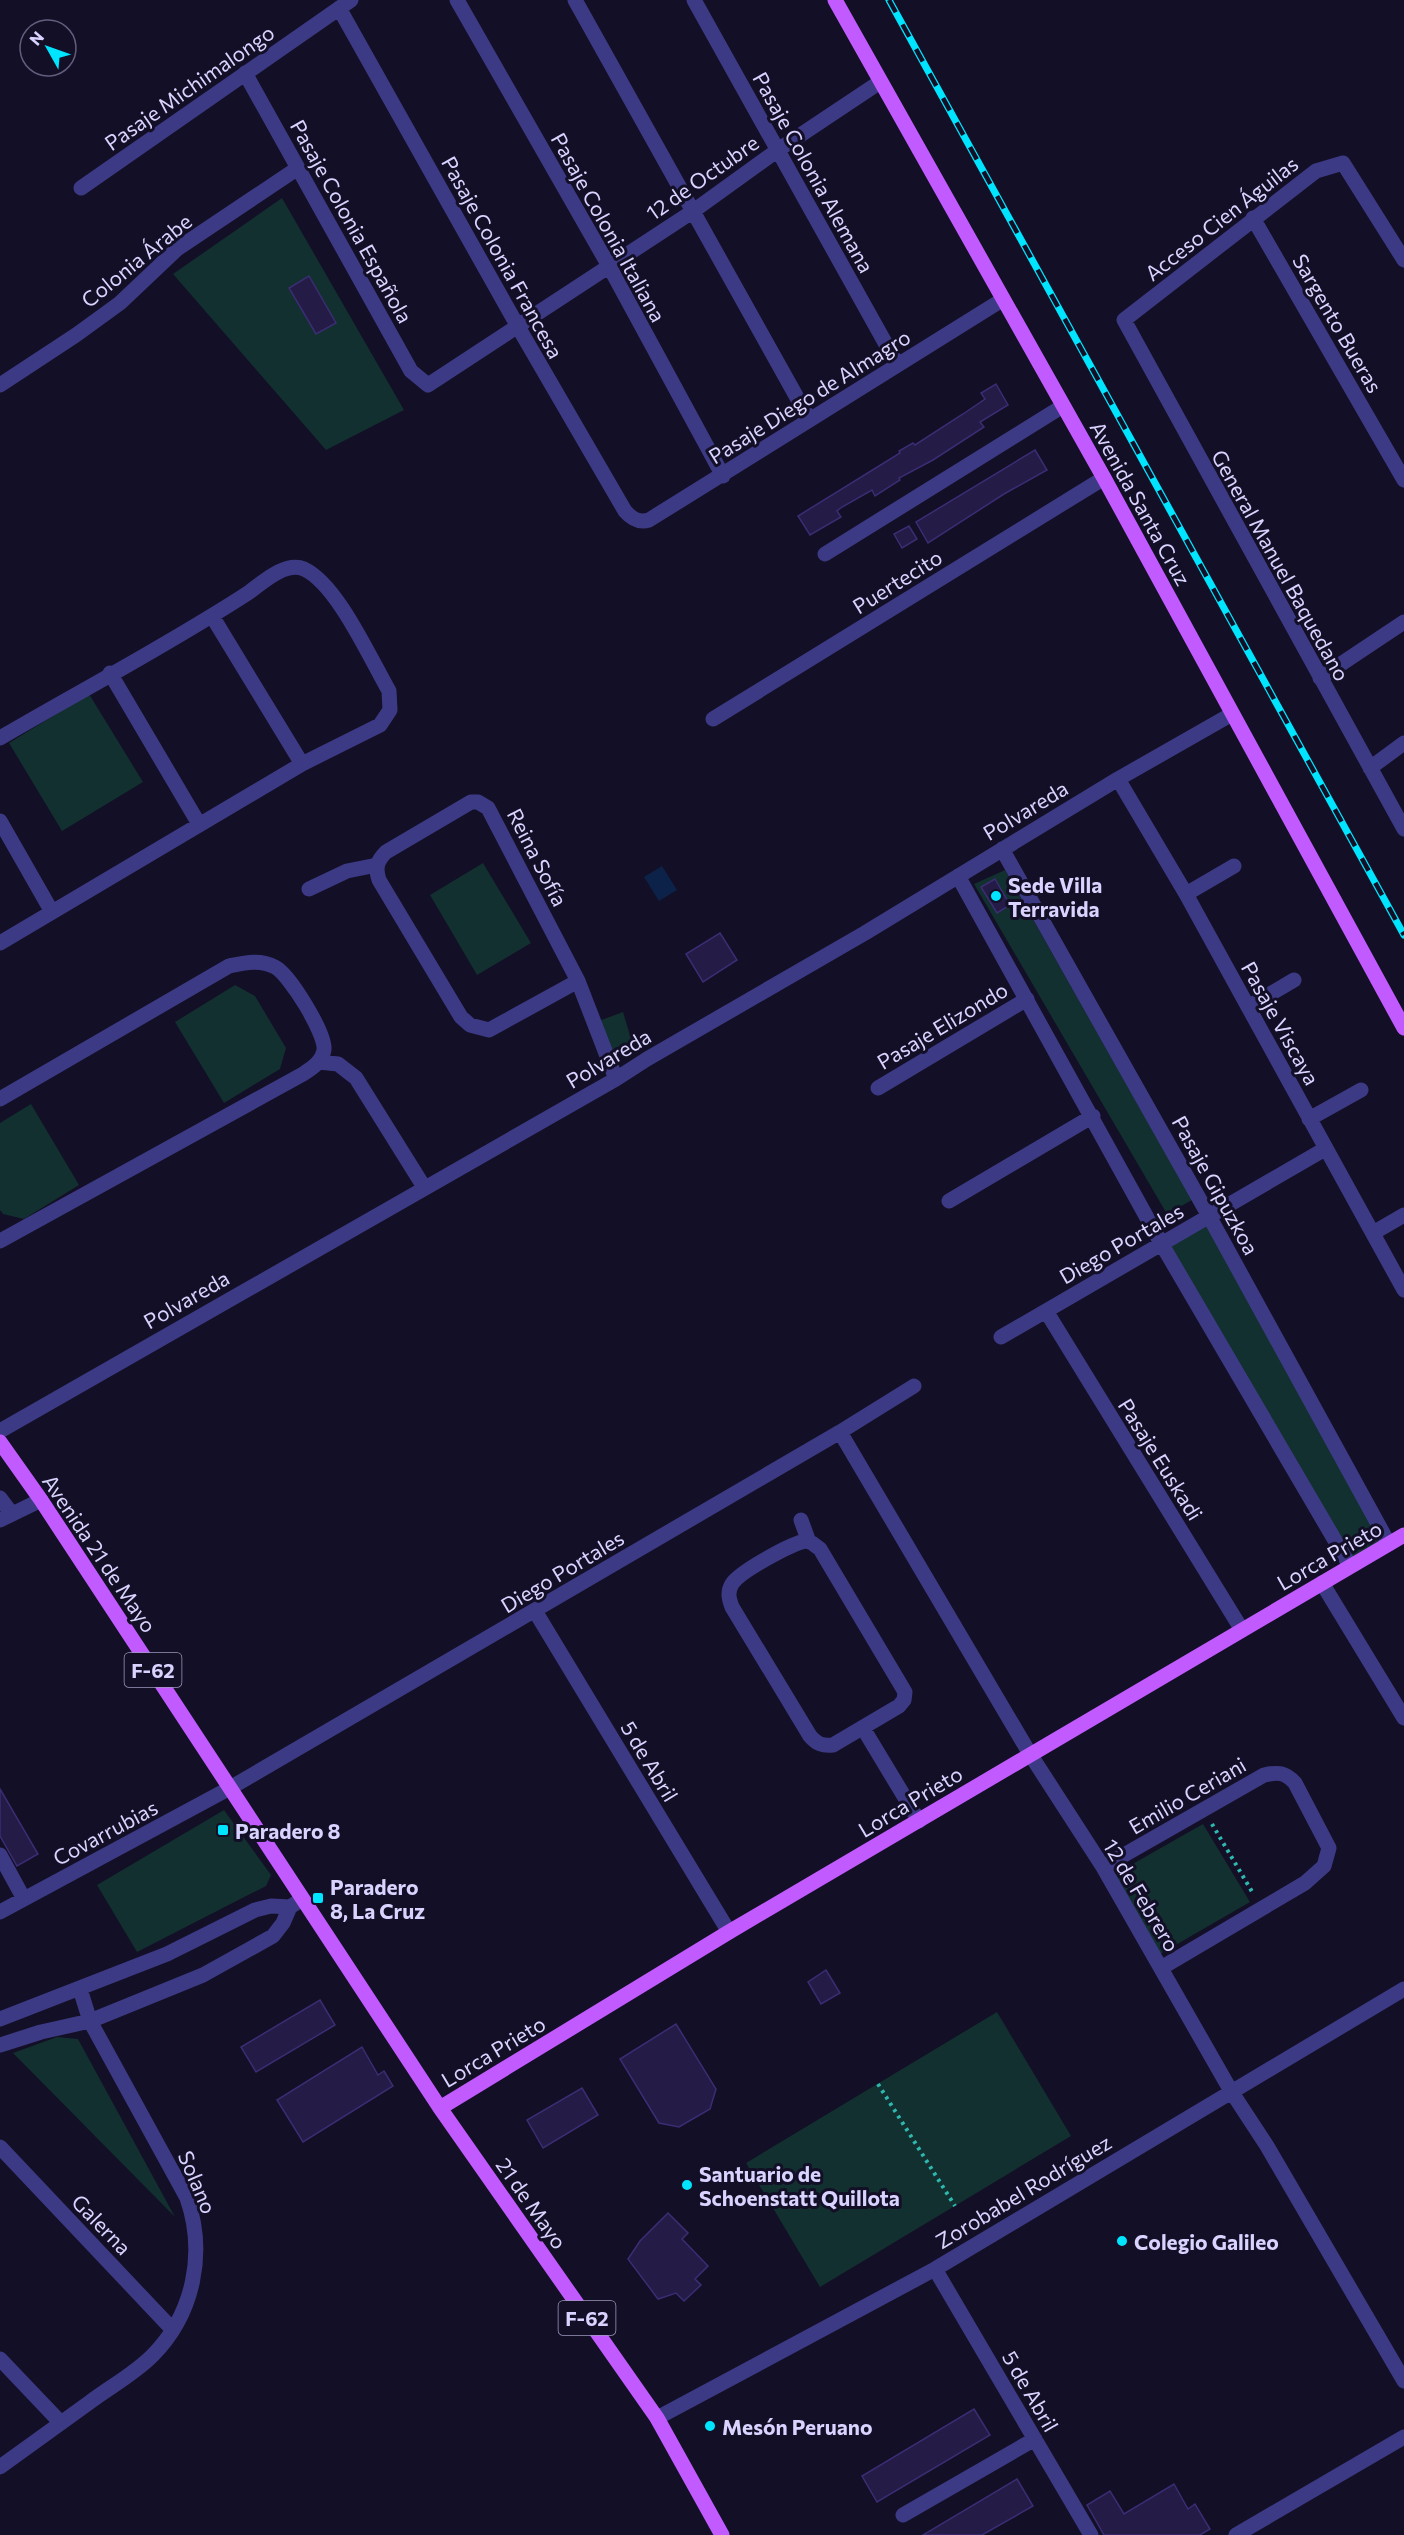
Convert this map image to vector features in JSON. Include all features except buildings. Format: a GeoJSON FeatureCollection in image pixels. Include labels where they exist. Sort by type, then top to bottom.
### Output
{"type":"FeatureCollection","features":[{"type":"Feature","properties":{"kind":"main road","name":"Avenida Santa Cruz"},"geometry":{"type":"LineString","coordinates":[[835,0],[1104,478],[1404,1028]]}},
{"type":"Feature","properties":{"kind":"main road","name":"Avenida 21 de Mayo"},"geometry":{"type":"LineString","coordinates":[[0,1442],[41,1500],[230,1788],[296,1903]]}},
{"type":"Feature","properties":{"kind":"main road","name":"Lorca Prieto"},"geometry":{"type":"LineString","coordinates":[[440,2108],[729,1932],[1404,1535]]}},
{"type":"Feature","properties":{"kind":"main road","name":"21 de Mayo"},"geometry":{"type":"LineString","coordinates":[[296,1903],[657,2418],[722,2535]]}},
{"type":"Feature","properties":{"kind":"street","name":"Pasaje Colonia Italiana"},"geometry":{"type":"LineString","coordinates":[[457,0],[609,266],[723,476]]}},
{"type":"Feature","properties":{"kind":"street"},"geometry":{"type":"LineString","coordinates":[[575,0],[809,419]]}},
{"type":"Feature","properties":{"kind":"street","name":"Pasaje Colonia Alemana"},"geometry":{"type":"LineString","coordinates":[[694,0],[897,364]]}},
{"type":"Feature","properties":{"kind":"street","name":"Pasaje Michimalongo"},"geometry":{"type":"LineString","coordinates":[[81,188],[345,4]]}},
{"type":"Feature","properties":{"kind":"street","name":"Pasaje Colonia Francesa"},"geometry":{"type":"LineString","coordinates":[[345,4],[517,325],[625,511],[637,520]]}},
{"type":"Feature","properties":{"kind":"street","name":"Pasaje Colonia Española"},"geometry":{"type":"LineString","coordinates":[[245,73],[411,371],[428,385]]}},
{"type":"Feature","properties":{"kind":"street","name":"12 de Octubre"},"geometry":{"type":"LineString","coordinates":[[428,385],[692,212],[778,150],[880,82]]}},
{"type":"Feature","properties":{"kind":"street","name":"Acceso Cien Águilas"},"geometry":{"type":"LineString","coordinates":[[1124,320],[1316,171],[1343,163],[1404,260]]}},
{"type":"Feature","properties":{"kind":"street","name":"Colonia Árabe"},"geometry":{"type":"LineString","coordinates":[[0,384],[76,335],[120,303],[177,249],[298,168]]}},
{"type":"Feature","properties":{"kind":"street","name":"Sargento Bueras"},"geometry":{"type":"LineString","coordinates":[[1253,218],[1404,480]]}},
{"type":"Feature","properties":{"kind":"street","name":"Pasaje Diego de Almagro"},"geometry":{"type":"LineString","coordinates":[[637,520],[649,520],[723,476],[809,419],[1002,300]]}},
{"type":"Feature","properties":{"kind":"street","name":"General Manuel Baquedano"},"geometry":{"type":"LineString","coordinates":[[1124,320],[1403,827]]}},
{"type":"Feature","properties":{"kind":"street"},"geometry":{"type":"LineString","coordinates":[[825,554],[1063,406]]}},
{"type":"Feature","properties":{"kind":"street","name":"Puertecito"},"geometry":{"type":"LineString","coordinates":[[713,719],[1104,478]]}},
{"type":"Feature","properties":{"kind":"street"},"geometry":{"type":"LineString","coordinates":[[0,738],[212,616],[283,570],[302,568],[316,576],[330,589],[389,691],[390,710],[380,725],[302,764],[0,943]]}},
{"type":"Feature","properties":{"kind":"street"},"geometry":{"type":"LineString","coordinates":[[212,616],[302,764]]}},
{"type":"Feature","properties":{"kind":"street"},"geometry":{"type":"LineString","coordinates":[[1320,678],[1404,622]]}},
{"type":"Feature","properties":{"kind":"street"},"geometry":{"type":"LineString","coordinates":[[110,673],[199,824]]}},
{"type":"Feature","properties":{"kind":"street","name":"Polvareda"},"geometry":{"type":"LineString","coordinates":[[0,1431],[616,1079],[866,933],[1118,779],[1232,714]]}},
{"type":"Feature","properties":{"kind":"street"},"geometry":{"type":"LineString","coordinates":[[1370,768],[1404,743]]}},
{"type":"Feature","properties":{"kind":"street","name":"Pasaje Viscaya"},"geometry":{"type":"LineString","coordinates":[[1118,779],[1186,894],[1404,1290]]}},
{"type":"Feature","properties":{"kind":"street","name":"Reina Sofía"},"geometry":{"type":"LineString","coordinates":[[377,865],[386,852],[471,802],[483,804],[491,812],[578,981],[616,1079]]}},
{"type":"Feature","properties":{"kind":"street"},"geometry":{"type":"LineString","coordinates":[[0,821],[52,912]]}},
{"type":"Feature","properties":{"kind":"street","name":"Pasaje Gipuzkoa"},"geometry":{"type":"LineString","coordinates":[[1002,849],[1209,1216],[1389,1544]]}},
{"type":"Feature","properties":{"kind":"street"},"geometry":{"type":"LineString","coordinates":[[309,889],[347,871],[377,865],[379,880],[461,1017],[470,1025],[489,1030],[578,981]]}},
{"type":"Feature","properties":{"kind":"street"},"geometry":{"type":"LineString","coordinates":[[1186,894],[1234,866]]}},
{"type":"Feature","properties":{"kind":"street"},"geometry":{"type":"LineString","coordinates":[[958,876],[1093,1116],[1161,1243],[1350,1566]]}},
{"type":"Feature","properties":{"kind":"street"},"geometry":{"type":"LineString","coordinates":[[0,1099],[229,966],[248,962],[274,967],[287,976],[324,1039],[324,1053],[319,1062],[303,1074],[0,1241]]}},
{"type":"Feature","properties":{"kind":"street"},"geometry":{"type":"LineString","coordinates":[[1248,1007],[1294,980]]}},
{"type":"Feature","properties":{"kind":"street","name":"Pasaje Elizondo"},"geometry":{"type":"LineString","coordinates":[[878,1088],[1027,999]]}},
{"type":"Feature","properties":{"kind":"street"},"geometry":{"type":"LineString","coordinates":[[319,1062],[338,1064],[356,1077],[424,1187]]}},
{"type":"Feature","properties":{"kind":"street"},"geometry":{"type":"LineString","coordinates":[[1310,1119],[1361,1090]]}},
{"type":"Feature","properties":{"kind":"street"},"geometry":{"type":"LineString","coordinates":[[949,1201],[1093,1116]]}},
{"type":"Feature","properties":{"kind":"street","name":"Diego Portales"},"geometry":{"type":"LineString","coordinates":[[1001,1337],[1325,1149]]}},
{"type":"Feature","properties":{"kind":"street"},"geometry":{"type":"LineString","coordinates":[[1373,1233],[1404,1215]]}},
{"type":"Feature","properties":{"kind":"street","name":"Pasaje Euskadi"},"geometry":{"type":"LineString","coordinates":[[1046,1311],[1242,1630]]}},
{"type":"Feature","properties":{"kind":"street","name":"Diego Portales"},"geometry":{"type":"LineString","coordinates":[[230,1788],[840,1432],[914,1386]]}},
{"type":"Feature","properties":{"kind":"street","name":"12 de Febrero"},"geometry":{"type":"LineString","coordinates":[[840,1432],[1030,1754],[1103,1868],[1231,2091],[1267,2146],[1404,2381]]}},
{"type":"Feature","properties":{"kind":"street"},"geometry":{"type":"LineString","coordinates":[[0,1498],[6,1517],[41,1500]]}},
{"type":"Feature","properties":{"kind":"street"},"geometry":{"type":"LineString","coordinates":[[801,1520],[809,1542],[820,1550],[905,1692],[904,1700],[899,1706],[833,1745],[823,1746],[816,1743],[730,1602],[729,1590],[737,1578],[787,1547],[797,1542],[809,1542]]}},
{"type":"Feature","properties":{"kind":"street"},"geometry":{"type":"LineString","coordinates":[[1322,1583],[1404,1718]]}},
{"type":"Feature","properties":{"kind":"street","name":"5 de Abril"},"geometry":{"type":"LineString","coordinates":[[535,1611],[729,1932]]}},
{"type":"Feature","properties":{"kind":"street"},"geometry":{"type":"LineString","coordinates":[[863,1728],[919,1821]]}},
{"type":"Feature","properties":{"kind":"street","name":"Emilio Ceriani"},"geometry":{"type":"LineString","coordinates":[[1103,1868],[1264,1775],[1276,1773],[1287,1775],[1295,1783],[1326,1841],[1328,1856],[1324,1866],[1317,1875],[1161,1968]]}},
{"type":"Feature","properties":{"kind":"street","name":"Covarrubias"},"geometry":{"type":"LineString","coordinates":[[0,1912],[230,1788]]}},
{"type":"Feature","properties":{"kind":"street"},"geometry":{"type":"LineString","coordinates":[[0,1856],[24,1899]]}},
{"type":"Feature","properties":{"kind":"street"},"geometry":{"type":"LineString","coordinates":[[0,2019],[167,1954],[255,1910],[296,1903]]}},
{"type":"Feature","properties":{"kind":"street"},"geometry":{"type":"LineString","coordinates":[[0,2045],[41,2031],[90,2021],[203,1975],[273,1936],[296,1903]]}},
{"type":"Feature","properties":{"kind":"street","name":"Solano"},"geometry":{"type":"LineString","coordinates":[[0,2467],[142,2365],[164,2342],[184,2309],[197,2261],[194,2218],[173,2168],[90,2021],[80,1989]]}},
{"type":"Feature","properties":{"kind":"street","name":"Zorobabel Rodríguez"},"geometry":{"type":"LineString","coordinates":[[657,2418],[935,2269],[1404,1989]]}},
{"type":"Feature","properties":{"kind":"street","name":"Galerna"},"geometry":{"type":"LineString","coordinates":[[0,2147],[173,2330]]}},
{"type":"Feature","properties":{"kind":"street","name":"5 de Abril"},"geometry":{"type":"LineString","coordinates":[[935,2269],[1091,2535]]}},
{"type":"Feature","properties":{"kind":"street"},"geometry":{"type":"LineString","coordinates":[[0,2359],[61,2423]]}},
{"type":"Feature","properties":{"kind":"street"},"geometry":{"type":"LineString","coordinates":[[1236,2535],[1404,2437]]}},
{"type":"Feature","properties":{"kind":"street"},"geometry":{"type":"LineString","coordinates":[[903,2516],[1035,2439]]}},
{"type":"Feature","properties":{"kind":"path"},"geometry":{"type":"LineString","coordinates":[[1204,1809],[1262,1909]]}},
{"type":"Feature","properties":{"kind":"path"},"geometry":{"type":"LineString","coordinates":[[878,2084],[955,2206]]}},
{"type":"Feature","properties":{"kind":"green space"},"geometry":{"type":"Polygon","coordinates":[[[282,198],[404,410],[326,450],[173,274],[282,198]]]}},
{"type":"Feature","properties":{"kind":"green space"},"geometry":{"type":"Polygon","coordinates":[[[89,694],[143,782],[62,831],[9,743],[89,694]]]}},
{"type":"Feature","properties":{"kind":"green space"},"geometry":{"type":"Polygon","coordinates":[[[483,863],[531,943],[477,975],[430,895],[483,863]]]}},
{"type":"Feature","properties":{"kind":"green space"},"geometry":{"type":"Polygon","coordinates":[[[1005,870],[1192,1200],[1167,1214],[974,884],[1005,870]]]}},
{"type":"Feature","properties":{"kind":"green space"},"geometry":{"type":"Polygon","coordinates":[[[235,985],[255,996],[286,1048],[280,1069],[224,1103],[175,1022],[235,985]]]}},
{"type":"Feature","properties":{"kind":"green space"},"geometry":{"type":"Polygon","coordinates":[[[623,1012],[634,1049],[602,1065],[588,1025],[623,1012]]]}},
{"type":"Feature","properties":{"kind":"green space"},"geometry":{"type":"Polygon","coordinates":[[[31,1104],[79,1185],[24,1219],[3,1214],[0,1210],[0,1123],[31,1104]]]}},
{"type":"Feature","properties":{"kind":"green space"},"geometry":{"type":"Polygon","coordinates":[[[1209,1216],[1389,1544],[1350,1566],[1161,1243],[1209,1216]]]}},
{"type":"Feature","properties":{"kind":"green space"},"geometry":{"type":"Polygon","coordinates":[[[224,1810],[271,1875],[266,1886],[137,1952],[97,1885],[224,1810]]]}},
{"type":"Feature","properties":{"kind":"green space"},"geometry":{"type":"Polygon","coordinates":[[[1203,1824],[1250,1902],[1160,1954],[1115,1874],[1203,1824]]]}},
{"type":"Feature","properties":{"kind":"green space"},"geometry":{"type":"Polygon","coordinates":[[[997,2012],[1071,2136],[820,2287],[746,2163],[997,2012]]]}},
{"type":"Feature","properties":{"kind":"green space"},"geometry":{"type":"Polygon","coordinates":[[[57,2037],[78,2039],[175,2217],[13,2053],[57,2037]]]}},
{"type":"Feature","properties":{"kind":"water"},"geometry":{"type":"Polygon","coordinates":[[[662,866],[677,890],[659,901],[644,877],[662,866]]]}},
{"type":"Feature","properties":{"kind":"railway"},"geometry":{"type":"LineString","coordinates":[[889,0],[1404,935]]}},
{"type":"Feature","properties":{"kind":"place","name":"Sede Villa Terravida"},"geometry":{"type":"Point","coordinates":[996,896]}},
{"type":"Feature","properties":{"kind":"place","name":"Paradero 8"},"geometry":{"type":"Point","coordinates":[223,1830]}},
{"type":"Feature","properties":{"kind":"place","name":"Paradero 8, La Cruz"},"geometry":{"type":"Point","coordinates":[318,1898]}},
{"type":"Feature","properties":{"kind":"place","name":"Santuario de Schoenstatt Quillota"},"geometry":{"type":"Point","coordinates":[687,2185]}},
{"type":"Feature","properties":{"kind":"place","name":"Colegio Galileo"},"geometry":{"type":"Point","coordinates":[1122,2241]}},
{"type":"Feature","properties":{"kind":"place","name":"Mesón Peruano"},"geometry":{"type":"Point","coordinates":[710,2426]}}]}
